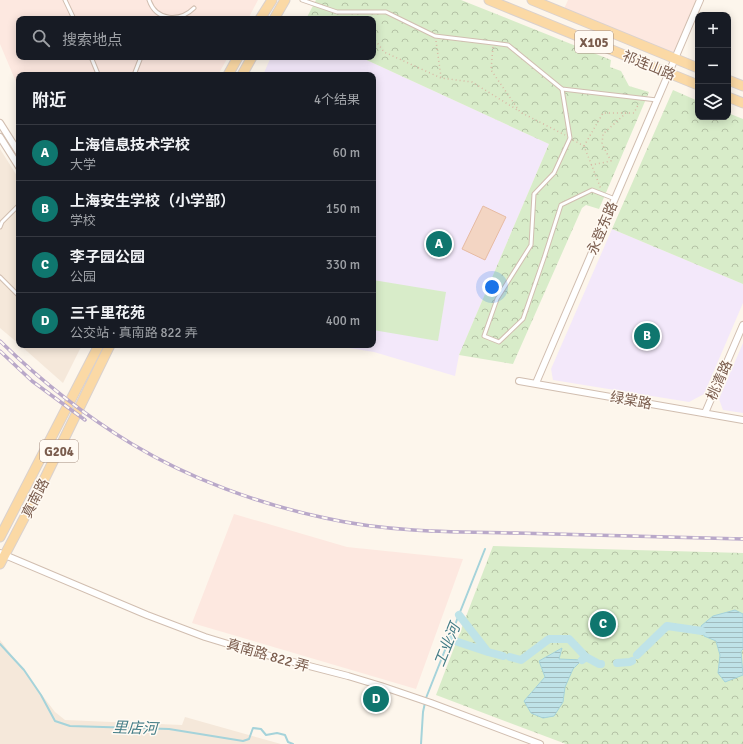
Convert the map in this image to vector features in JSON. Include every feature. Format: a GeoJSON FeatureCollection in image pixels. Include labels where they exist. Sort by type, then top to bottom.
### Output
{"type":"FeatureCollection","features":[{"type":"Feature","properties":{"kind":"main road"},"geometry":{"type":"LineString","coordinates":[[262,16],[272,0]]}},
{"type":"Feature","properties":{"kind":"main road"},"geometry":{"type":"LineString","coordinates":[[276,16],[285,0]]}},
{"type":"Feature","properties":{"kind":"main road","name":"祁连山路"},"geometry":{"type":"LineString","coordinates":[[489,0],[696,84]]}},
{"type":"Feature","properties":{"kind":"main road","name":"祁连山路"},"geometry":{"type":"LineString","coordinates":[[532,0],[695,67]]}},
{"type":"Feature","properties":{"kind":"main road"},"geometry":{"type":"LineString","coordinates":[[230,72],[236,60]]}},
{"type":"Feature","properties":{"kind":"main road"},"geometry":{"type":"LineString","coordinates":[[244,72],[250,60]]}},
{"type":"Feature","properties":{"kind":"main road"},"geometry":{"type":"LineString","coordinates":[[731,81],[743,86]]}},
{"type":"Feature","properties":{"kind":"main road"},"geometry":{"type":"LineString","coordinates":[[731,98],[743,103]]}},
{"type":"Feature","properties":{"kind":"main road","name":"真南路"},"geometry":{"type":"LineString","coordinates":[[0,537],[97,348]]}},
{"type":"Feature","properties":{"kind":"main road","name":"真南路"},"geometry":{"type":"LineString","coordinates":[[0,564],[2,554],[42,484],[109,348]]}},
{"type":"Feature","properties":{"kind":"street","name":"永登东路"},"geometry":{"type":"LineString","coordinates":[[536,384],[700,0]]}},
{"type":"Feature","properties":{"kind":"street"},"geometry":{"type":"LineString","coordinates":[[0,123],[16,148]]}},
{"type":"Feature","properties":{"kind":"street"},"geometry":{"type":"LineString","coordinates":[[0,137],[16,162]]}},
{"type":"Feature","properties":{"kind":"street","name":"桃清路"},"geometry":{"type":"LineString","coordinates":[[705,413],[743,325]]}},
{"type":"Feature","properties":{"kind":"street","name":"绿棠路"},"geometry":{"type":"LineString","coordinates":[[519,381],[743,420]]}},
{"type":"Feature","properties":{"kind":"street","name":"真南路 822 弄"},"geometry":{"type":"LineString","coordinates":[[2,554],[147,615],[205,636],[251,651],[348,676],[418,698],[540,744]]}},
{"type":"Feature","properties":{"kind":"lane"},"geometry":{"type":"LineString","coordinates":[[65,0],[73,16]]}},
{"type":"Feature","properties":{"kind":"lane"},"geometry":{"type":"LineString","coordinates":[[149,0],[154,9],[165,16]]}},
{"type":"Feature","properties":{"kind":"lane"},"geometry":{"type":"LineString","coordinates":[[302,0],[337,12],[386,12],[435,36],[508,45],[562,89],[657,100]]}},
{"type":"Feature","properties":{"kind":"lane"},"geometry":{"type":"LineString","coordinates":[[184,16],[194,8]]}},
{"type":"Feature","properties":{"kind":"lane"},"geometry":{"type":"LineString","coordinates":[[92,60],[97,72]]}},
{"type":"Feature","properties":{"kind":"lane"},"geometry":{"type":"LineString","coordinates":[[135,72],[140,60]]}},
{"type":"Feature","properties":{"kind":"lane"},"geometry":{"type":"LineString","coordinates":[[562,89],[570,138],[554,172],[534,194],[531,245],[496,298],[484,336],[499,342],[523,319],[560,205],[592,190],[615,199]]}},
{"type":"Feature","properties":{"kind":"lane"},"geometry":{"type":"LineString","coordinates":[[0,227],[2,222],[16,208]]}},
{"type":"Feature","properties":{"kind":"lane"},"geometry":{"type":"LineString","coordinates":[[0,277],[16,293]]}},
{"type":"Feature","properties":{"kind":"path"},"geometry":{"type":"LineString","coordinates":[[435,36],[441,78]]}},
{"type":"Feature","properties":{"kind":"path"},"geometry":{"type":"LineString","coordinates":[[376,41],[384,52],[441,78],[472,82],[520,112],[584,146],[603,194]]}},
{"type":"Feature","properties":{"kind":"path"},"geometry":{"type":"LineString","coordinates":[[493,43],[491,70],[520,112]]}},
{"type":"Feature","properties":{"kind":"path"},"geometry":{"type":"LineString","coordinates":[[584,146],[603,113],[634,113],[641,98]]}},
{"type":"Feature","properties":{"kind":"path"},"geometry":{"type":"LineString","coordinates":[[591,164],[611,161],[602,144],[603,134],[626,113]]}},
{"type":"Feature","properties":{"kind":"shaded area"},"geometry":{"type":"Polygon","coordinates":[[[0,0],[258,0],[250,16],[16,16],[16,60],[226,60],[220,72],[16,72],[16,82],[0,44],[0,0]]]}},
{"type":"Feature","properties":{"kind":"shaded area"},"geometry":{"type":"Polygon","coordinates":[[[568,0],[696,0],[673,55],[564,9],[568,0]]]}},
{"type":"Feature","properties":{"kind":"shaded area"},"geometry":{"type":"Polygon","coordinates":[[[270,60],[367,60],[549,144],[459,355],[455,376],[374,352],[349,348],[376,348],[376,72],[264,72],[270,60]]]}},
{"type":"Feature","properties":{"kind":"shaded area"},"geometry":{"type":"Polygon","coordinates":[[[0,149],[16,174],[16,341],[0,328],[0,149]]]}},
{"type":"Feature","properties":{"kind":"shaded area"},"geometry":{"type":"Polygon","coordinates":[[[612,229],[743,284],[743,303],[704,394],[689,402],[553,380],[551,369],[612,229]]]}},
{"type":"Feature","properties":{"kind":"shaded area"},"geometry":{"type":"Polygon","coordinates":[[[743,343],[743,413],[723,410],[719,399],[743,343]]]}},
{"type":"Feature","properties":{"kind":"shaded area"},"geometry":{"type":"Polygon","coordinates":[[[23,348],[80,348],[63,383],[23,348]]]}},
{"type":"Feature","properties":{"kind":"shaded area"},"geometry":{"type":"Polygon","coordinates":[[[234,514],[347,547],[463,559],[416,689],[192,623],[234,514]]]}},
{"type":"Feature","properties":{"kind":"shaded area"},"geometry":{"type":"Polygon","coordinates":[[[0,640],[55,712],[65,720],[182,725],[185,717],[281,744],[0,744],[0,640]]]}},
{"type":"Feature","properties":{"kind":"green space"},"geometry":{"type":"Polygon","coordinates":[[[316,0],[461,0],[611,60],[610,67],[621,71],[629,86],[649,92],[599,209],[586,205],[582,208],[513,364],[459,355],[549,144],[367,60],[376,60],[376,16],[308,16],[316,0]]]}},
{"type":"Feature","properties":{"kind":"green space"},"geometry":{"type":"Polygon","coordinates":[[[673,90],[695,100],[695,120],[731,120],[731,114],[743,119],[743,284],[612,229],[673,90]]]}},
{"type":"Feature","properties":{"kind":"green space"},"geometry":{"type":"Polygon","coordinates":[[[376,280],[446,292],[438,341],[376,331],[376,280]]]}},
{"type":"Feature","properties":{"kind":"green space"},"geometry":{"type":"Polygon","coordinates":[[[493,546],[743,553],[743,744],[566,744],[436,695],[493,546]]]}},
{"type":"Feature","properties":{"kind":"water"},"geometry":{"type":"Polygon","coordinates":[[[735,610],[743,614],[743,649],[741,651],[743,675],[725,682],[718,673],[720,655],[716,641],[704,636],[701,626],[713,616],[735,610]]]}},
{"type":"Feature","properties":{"kind":"water"},"geometry":{"type":"Polygon","coordinates":[[[562,648],[559,659],[582,660],[573,669],[565,687],[563,702],[554,716],[543,718],[531,713],[524,701],[545,677],[539,661],[562,648]]]}},
{"type":"Feature","properties":{"kind":"building"},"geometry":{"type":"Polygon","coordinates":[[[483,206],[506,217],[485,260],[462,249],[483,206]]]}},
{"type":"Feature","properties":{"kind":"waterway","name":"工业河"},"geometry":{"type":"LineString","coordinates":[[421,744],[423,712],[426,698],[485,549]]}},
{"type":"Feature","properties":{"kind":"waterway"},"geometry":{"type":"LineString","coordinates":[[459,615],[487,651]]}},
{"type":"Feature","properties":{"kind":"waterway"},"geometry":{"type":"LineString","coordinates":[[637,655],[667,626],[702,631]]}},
{"type":"Feature","properties":{"kind":"waterway"},"geometry":{"type":"LineString","coordinates":[[449,639],[503,656]]}},
{"type":"Feature","properties":{"kind":"waterway"},"geometry":{"type":"LineString","coordinates":[[510,657],[521,660],[549,639],[569,639],[586,657],[582,660]]}},
{"type":"Feature","properties":{"kind":"waterway","name":"里店河"},"geometry":{"type":"LineString","coordinates":[[0,644],[24,670],[41,695],[55,721],[70,726],[169,729],[243,741],[249,739],[253,728],[261,729],[266,735],[277,733],[285,735],[288,742],[293,744]]}},
{"type":"Feature","properties":{"kind":"waterway"},"geometry":{"type":"LineString","coordinates":[[586,657],[601,664]]}},
{"type":"Feature","properties":{"kind":"waterway"},"geometry":{"type":"LineString","coordinates":[[617,663],[632,661]]}},
{"type":"Feature","properties":{"kind":"railway"},"geometry":{"type":"LineString","coordinates":[[0,341],[31,369],[80,409],[114,433],[154,457],[226,489],[250,498],[300,512],[348,523],[396,529],[743,539]]}},
{"type":"Feature","properties":{"kind":"railway"},"geometry":{"type":"LineString","coordinates":[[0,351],[32,381],[85,420]]}},
{"type":"Feature","properties":{"kind":"place","name":"上海信息技术学校"},"geometry":{"type":"Point","coordinates":[439,244]}},
{"type":"Feature","properties":{"kind":"place","name":"上海安生学校（小学部）"},"geometry":{"type":"Point","coordinates":[647,336]}},
{"type":"Feature","properties":{"kind":"place","name":"李子园公园"},"geometry":{"type":"Point","coordinates":[603,624]}},
{"type":"Feature","properties":{"kind":"place","name":"三千里花苑"},"geometry":{"type":"Point","coordinates":[376,699]}}]}
